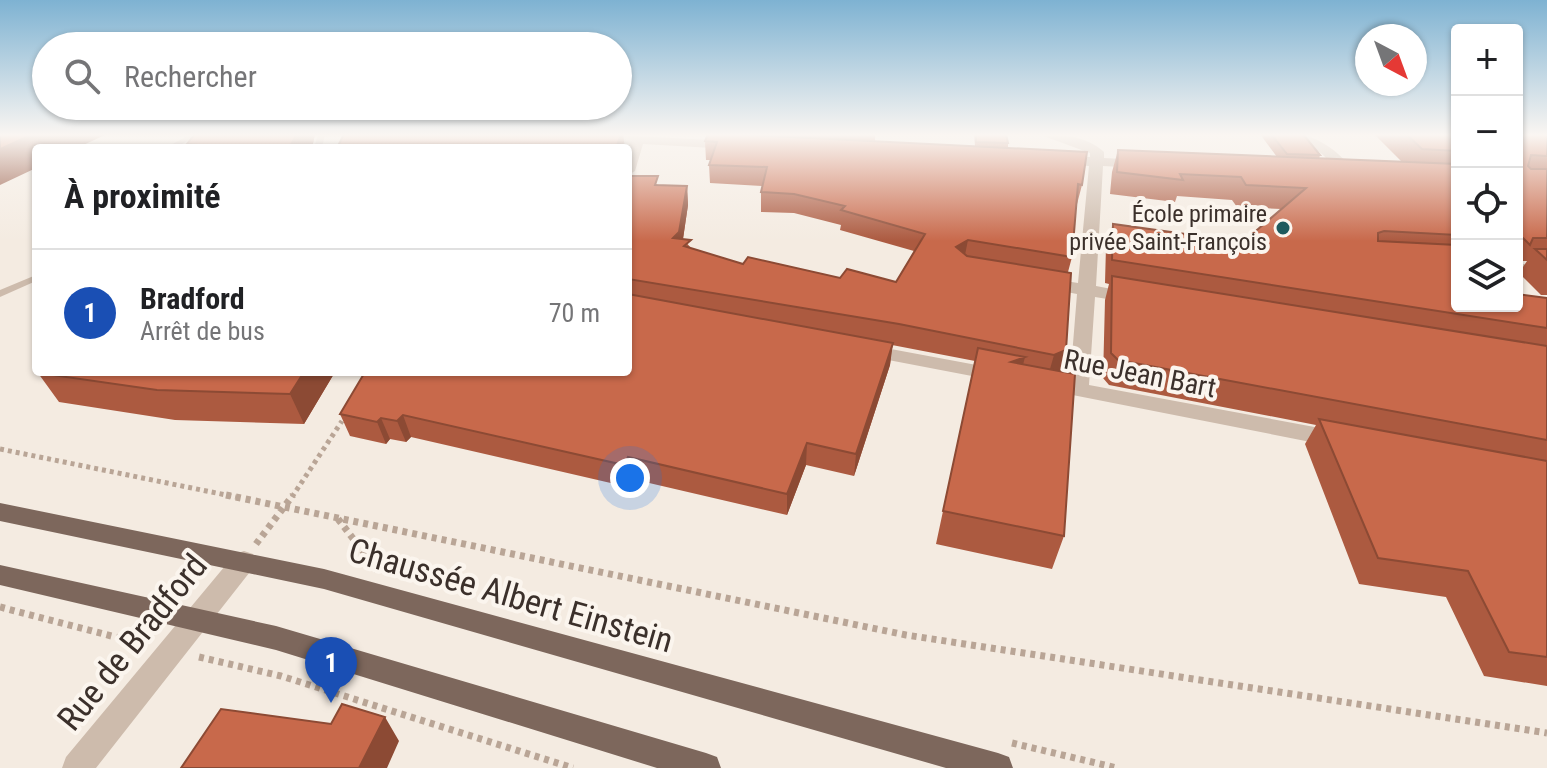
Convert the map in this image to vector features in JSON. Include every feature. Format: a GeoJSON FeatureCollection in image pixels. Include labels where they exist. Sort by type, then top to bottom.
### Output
{"type":"FeatureCollection","features":[{"type":"Feature","properties":{"kind":"main road","name":"Chaussée Albert Einstein"},"geometry":{"type":"LineString","coordinates":[[0,512],[244,561],[368,592],[998,768]]}},
{"type":"Feature","properties":{"kind":"main road"},"geometry":{"type":"LineString","coordinates":[[0,575],[198,619],[404,674],[706,768]]}},
{"type":"Feature","properties":{"kind":"street"},"geometry":{"type":"LineString","coordinates":[[1079,390],[1096,170]]}},
{"type":"Feature","properties":{"kind":"street"},"geometry":{"type":"LineString","coordinates":[[1321,174],[1358,176],[1350,170]]}},
{"type":"Feature","properties":{"kind":"street"},"geometry":{"type":"LineString","coordinates":[[1025,279],[1149,300]]}},
{"type":"Feature","properties":{"kind":"street","name":"Rue Jean Bart"},"geometry":{"type":"LineString","coordinates":[[845,346],[1356,443]]}},
{"type":"Feature","properties":{"kind":"street","name":"Rue de Bradford"},"geometry":{"type":"LineString","coordinates":[[77,768],[244,561]]}},
{"type":"Feature","properties":{"kind":"lane"},"geometry":{"type":"LineString","coordinates":[[1523,267],[1547,268]]}},
{"type":"Feature","properties":{"kind":"lane"},"geometry":{"type":"LineString","coordinates":[[0,294],[32,280]]}},
{"type":"Feature","properties":{"kind":"path"},"geometry":{"type":"LineString","coordinates":[[270,524],[285,508],[342,421]]}},
{"type":"Feature","properties":{"kind":"path"},"geometry":{"type":"LineString","coordinates":[[0,449],[906,635],[1547,733]]}},
{"type":"Feature","properties":{"kind":"path"},"geometry":{"type":"LineString","coordinates":[[338,519],[383,577],[368,592]]}},
{"type":"Feature","properties":{"kind":"path"},"geometry":{"type":"LineString","coordinates":[[0,607],[281,676],[573,768]]}},
{"type":"Feature","properties":{"kind":"building"},"geometry":{"type":"Polygon","coordinates":[[[766,170],[1084,170],[1082,185],[1078,184],[1072,257],[968,240],[956,247],[967,256],[1071,273],[1066,350],[1054,355],[899,324],[632,280],[632,176],[658,176],[655,185],[687,186],[679,232],[673,238],[691,240],[684,246],[743,264],[748,257],[840,278],[847,269],[896,282],[925,234],[841,210],[845,206],[794,194],[761,192],[766,170]]]}},
{"type":"Feature","properties":{"kind":"building"},"geometry":{"type":"Polygon","coordinates":[[[1117,170],[1451,170],[1451,235],[1384,231],[1378,233],[1378,241],[1451,245],[1451,312],[1523,312],[1523,295],[1547,298],[1547,328],[1112,260],[1113,224],[1243,242],[1306,188],[1246,185],[1241,177],[1180,174],[1183,180],[1117,170]]]}},
{"type":"Feature","properties":{"kind":"building"},"geometry":{"type":"Polygon","coordinates":[[[1523,170],[1547,170],[1547,238],[1533,238],[1530,245],[1523,238],[1523,170]]]}},
{"type":"Feature","properties":{"kind":"building"},"geometry":{"type":"Polygon","coordinates":[[[1535,249],[1547,249],[1547,260],[1535,249]]]}},
{"type":"Feature","properties":{"kind":"building"},"geometry":{"type":"Polygon","coordinates":[[[1112,276],[1547,346],[1547,440],[1118,360],[1111,353],[1112,276]]]}},
{"type":"Feature","properties":{"kind":"building"},"geometry":{"type":"Polygon","coordinates":[[[632,295],[893,343],[856,454],[807,443],[787,494],[628,457],[624,465],[403,415],[397,421],[381,418],[377,422],[340,414],[363,376],[632,376],[632,295]]]}},
{"type":"Feature","properties":{"kind":"building"},"geometry":{"type":"Polygon","coordinates":[[[978,348],[1025,357],[1011,362],[1075,374],[1064,536],[943,511],[978,348]]]}},
{"type":"Feature","properties":{"kind":"building"},"geometry":{"type":"Polygon","coordinates":[[[59,376],[301,376],[290,394],[157,390],[59,376]]]}},
{"type":"Feature","properties":{"kind":"building"},"geometry":{"type":"Polygon","coordinates":[[[1319,419],[1547,461],[1547,657],[1509,652],[1468,571],[1378,558],[1319,419]]]}},
{"type":"Feature","properties":{"kind":"building"},"geometry":{"type":"Polygon","coordinates":[[[342,704],[385,717],[359,768],[181,768],[221,709],[331,724],[342,704]]]}},
{"type":"Feature","properties":{"kind":"place","name":"École primaire privée Saint-François"},"geometry":{"type":"Point","coordinates":[1283,228]}},
{"type":"Feature","properties":{"kind":"place","name":"Bradford"},"geometry":{"type":"Point","coordinates":[331,703]}}]}
